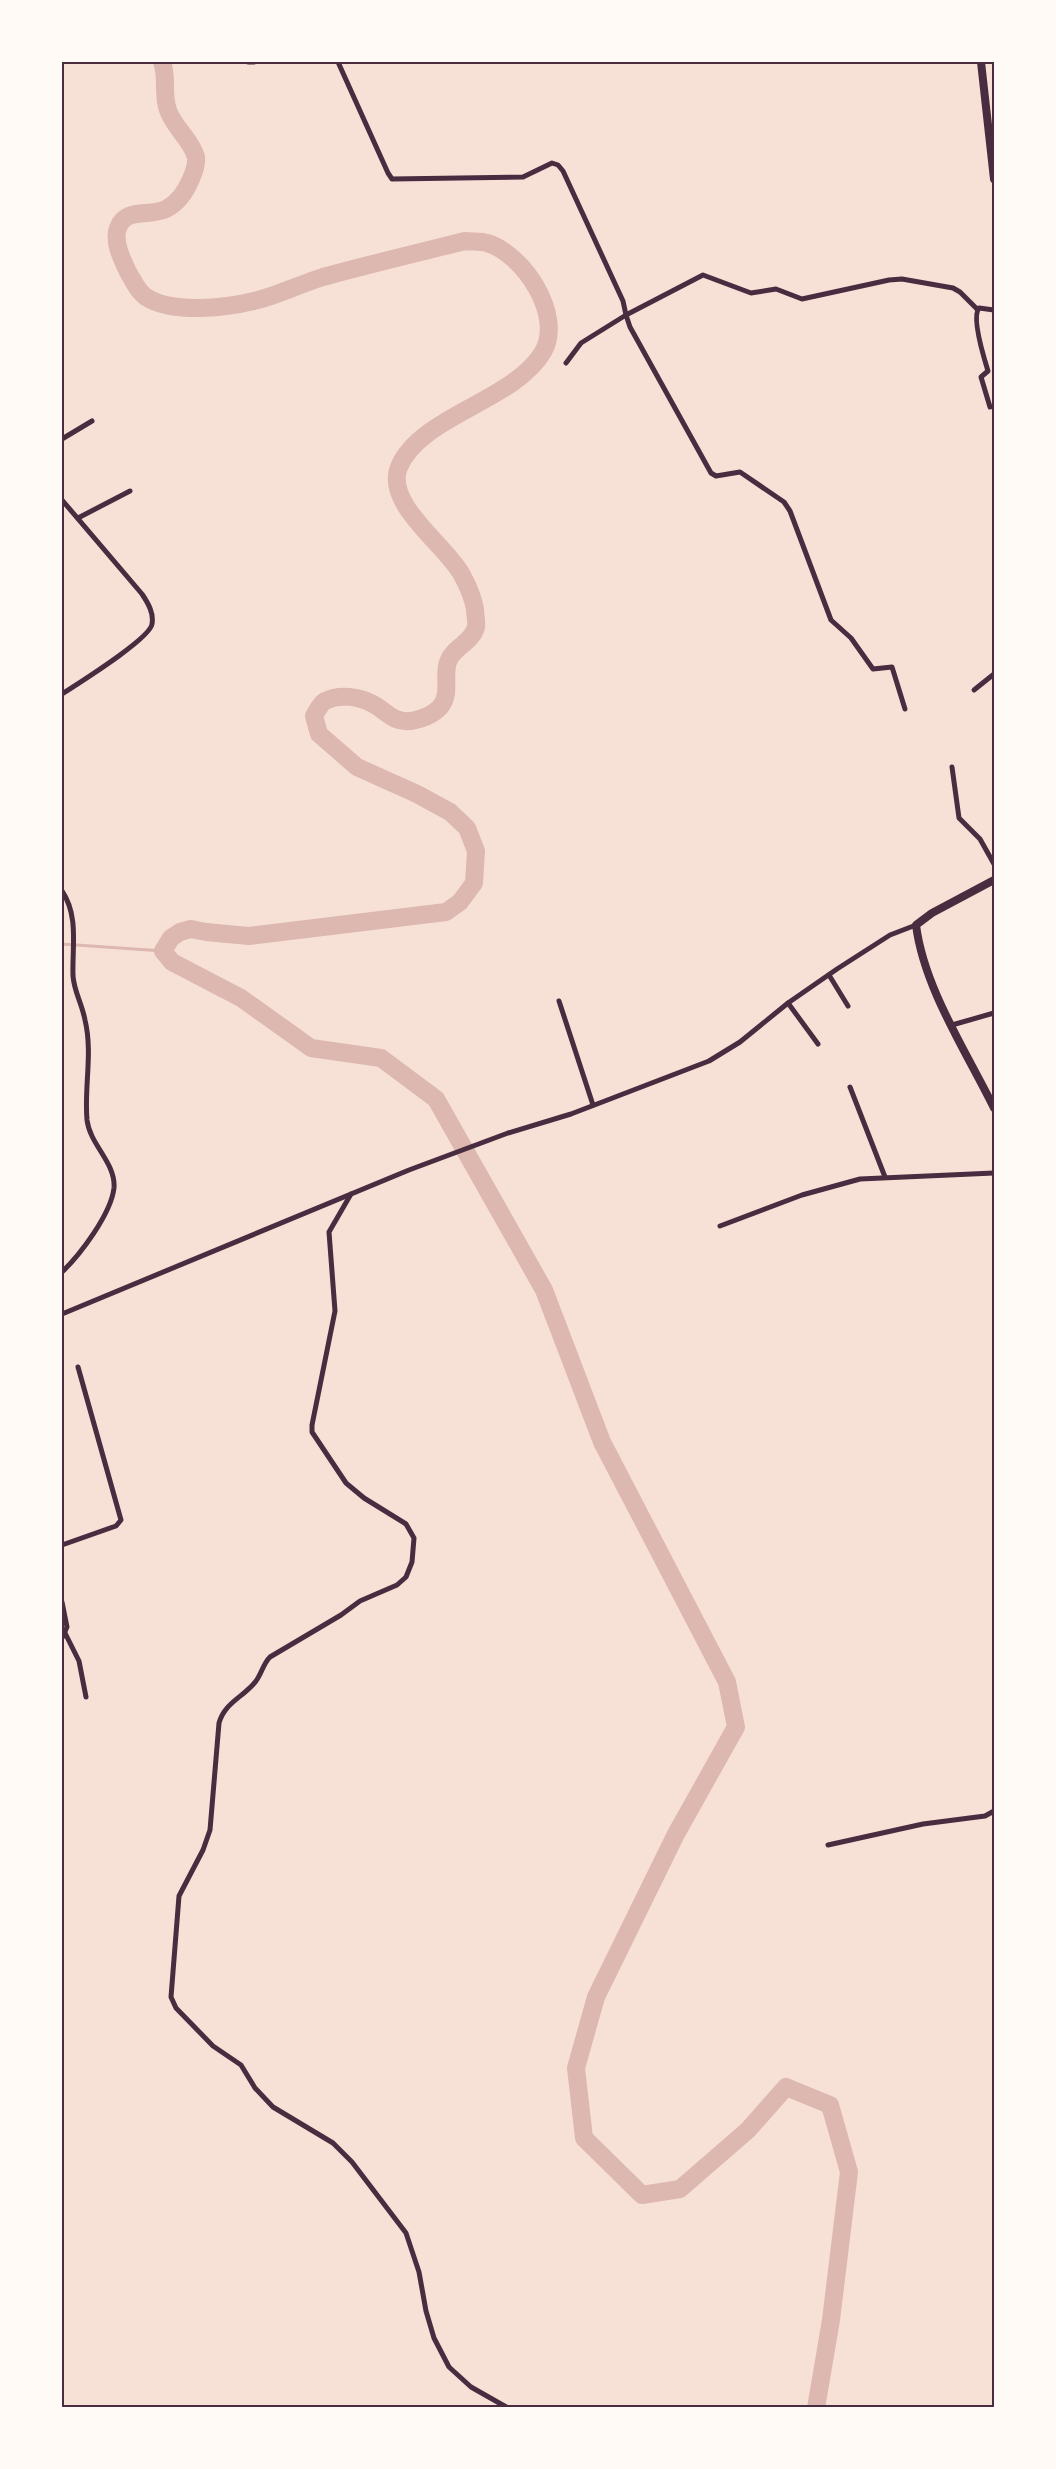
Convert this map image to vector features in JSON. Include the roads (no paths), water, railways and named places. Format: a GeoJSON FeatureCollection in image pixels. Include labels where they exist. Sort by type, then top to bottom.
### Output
{"type":"FeatureCollection","features":[{"type":"Feature","properties":{"kind":"main road"},"geometry":{"type":"LineString","coordinates":[[981,62],[994,179]]}},
{"type":"Feature","properties":{"kind":"main road"},"geometry":{"type":"LineString","coordinates":[[994,880],[932,913],[916,925],[925,966],[994,1108]]}},
{"type":"Feature","properties":{"kind":"street"},"geometry":{"type":"LineString","coordinates":[[248,62],[254,62]]}},
{"type":"Feature","properties":{"kind":"street"},"geometry":{"type":"LineString","coordinates":[[338,62],[388,173],[393,179],[523,177],[552,163],[558,165],[622,301],[627,322],[711,473],[716,477],[740,472],[784,502],[790,511],[831,620],[851,638],[873,669],[892,667],[905,709]]}},
{"type":"Feature","properties":{"kind":"street"},"geometry":{"type":"LineString","coordinates":[[566,363],[581,343],[626,315],[703,275],[751,293],[776,289],[802,299],[902,279],[957,290],[977,309],[980,346],[988,371],[981,377],[990,407]]}},
{"type":"Feature","properties":{"kind":"street"},"geometry":{"type":"LineString","coordinates":[[977,309],[994,309]]}},
{"type":"Feature","properties":{"kind":"street"},"geometry":{"type":"LineString","coordinates":[[62,439],[92,421]]}},
{"type":"Feature","properties":{"kind":"street"},"geometry":{"type":"LineString","coordinates":[[78,518],[130,491]]}},
{"type":"Feature","properties":{"kind":"street"},"geometry":{"type":"LineString","coordinates":[[62,500],[142,594],[151,612],[152,625],[144,636],[103,668],[62,694]]}},
{"type":"Feature","properties":{"kind":"street"},"geometry":{"type":"LineString","coordinates":[[974,690],[994,674]]}},
{"type":"Feature","properties":{"kind":"street"},"geometry":{"type":"LineString","coordinates":[[952,767],[959,818],[980,839],[994,864]]}},
{"type":"Feature","properties":{"kind":"street"},"geometry":{"type":"LineString","coordinates":[[62,891],[71,911],[75,989],[86,1020],[89,1060],[88,1127],[93,1140],[110,1167],[114,1187],[101,1222],[62,1272]]}},
{"type":"Feature","properties":{"kind":"street"},"geometry":{"type":"LineString","coordinates":[[62,1314],[409,1170],[508,1133],[593,1105],[723,1053],[829,975],[890,935],[916,925]]}},
{"type":"Feature","properties":{"kind":"street"},"geometry":{"type":"LineString","coordinates":[[829,975],[848,1006]]}},
{"type":"Feature","properties":{"kind":"street"},"geometry":{"type":"LineString","coordinates":[[559,1001],[593,1105]]}},
{"type":"Feature","properties":{"kind":"street"},"geometry":{"type":"LineString","coordinates":[[788,1003],[819,1044]]}},
{"type":"Feature","properties":{"kind":"street"},"geometry":{"type":"LineString","coordinates":[[952,1025],[994,1013]]}},
{"type":"Feature","properties":{"kind":"street"},"geometry":{"type":"LineString","coordinates":[[850,1087],[885,1177]]}},
{"type":"Feature","properties":{"kind":"street"},"geometry":{"type":"LineString","coordinates":[[720,1226],[820,1189],[860,1179],[994,1173]]}},
{"type":"Feature","properties":{"kind":"street"},"geometry":{"type":"LineString","coordinates":[[351,1194],[329,1232],[335,1311],[312,1432],[346,1483],[364,1498],[401,1519],[410,1529],[414,1544],[410,1570],[397,1585],[360,1601],[341,1615],[270,1657],[265,1662],[257,1681],[224,1710],[219,1723],[210,1830],[203,1850],[179,1896],[171,1997],[176,2008],[213,2046],[241,2065],[255,2088],[273,2107],[333,2143],[352,2162],[406,2233],[419,2272],[431,2329],[449,2367],[471,2387],[508,2408]]}},
{"type":"Feature","properties":{"kind":"street"},"geometry":{"type":"LineString","coordinates":[[62,1545],[116,1526],[121,1520],[78,1367]]}},
{"type":"Feature","properties":{"kind":"street"},"geometry":{"type":"LineString","coordinates":[[62,1602],[67,1622],[63,1636],[79,1661],[86,1697]]}},
{"type":"Feature","properties":{"kind":"street"},"geometry":{"type":"LineString","coordinates":[[828,1845],[923,1824],[985,1816],[994,1811]]}},
{"type":"Feature","properties":{"kind":"waterway"},"geometry":{"type":"LineString","coordinates":[[162,62],[168,110],[194,151],[196,162],[187,188],[174,203],[160,211],[126,217],[118,228],[117,245],[121,256],[136,286],[146,297],[170,306],[184,308],[242,304],[263,299],[323,277],[465,241],[487,243],[501,249],[527,273],[544,305],[548,321],[548,337],[543,352],[529,369],[511,383],[426,434],[410,449],[399,467],[397,481],[400,495],[408,510],[454,563],[470,592],[475,609],[474,632],[454,652],[448,662],[444,701],[432,714],[420,719],[401,721],[362,699],[336,697],[323,702],[314,716],[319,734],[357,767],[417,794],[450,812],[467,828],[476,851],[474,883],[460,902],[446,912],[249,936],[191,929],[171,938],[163,951],[172,962],[241,998],[311,1048],[381,1058],[436,1099],[544,1290],[602,1442],[727,1682],[736,1727],[676,1834],[596,1997],[576,2068],[584,2138],[642,2195],[680,2189],[748,2130],[786,2087],[830,2105],[849,2172],[831,2320],[816,2408]]}},
{"type":"Feature","properties":{"kind":"waterway"},"geometry":{"type":"LineString","coordinates":[[62,944],[163,951]]}}]}
